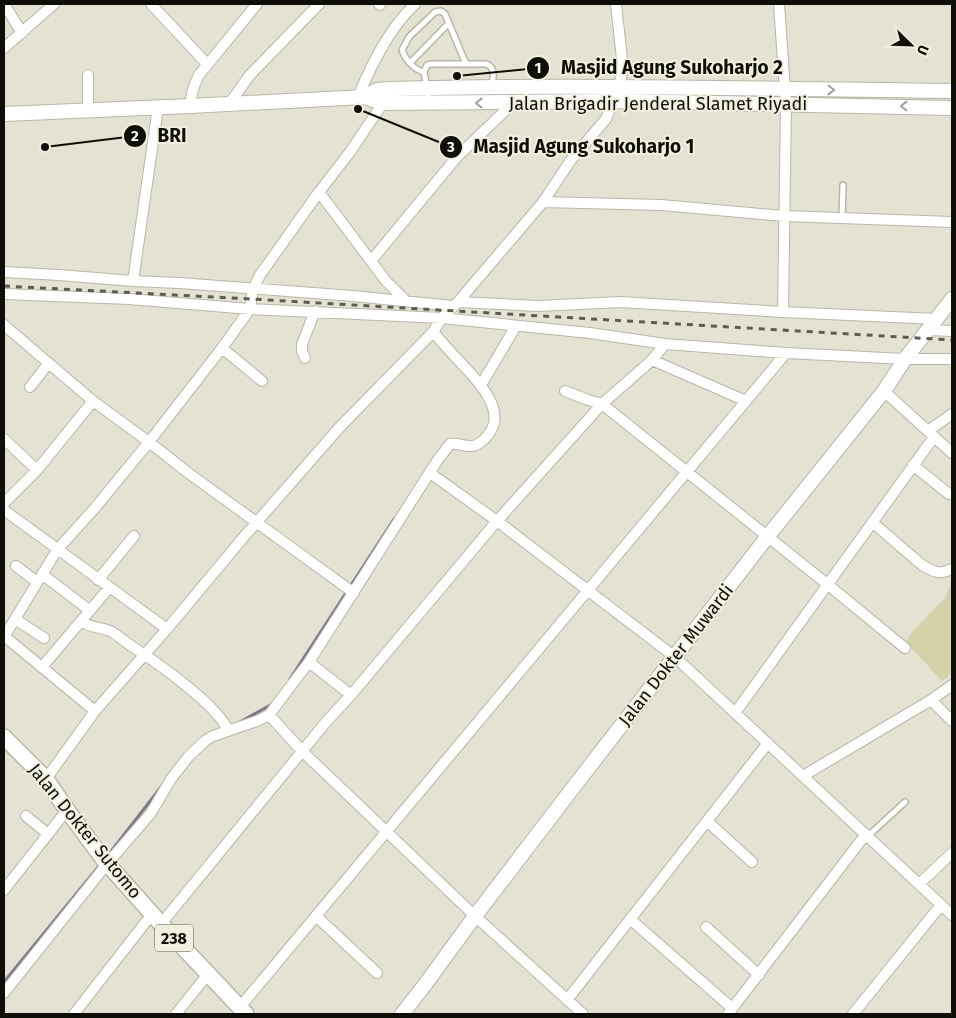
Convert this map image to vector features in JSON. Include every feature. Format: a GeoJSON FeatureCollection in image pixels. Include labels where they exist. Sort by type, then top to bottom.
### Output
{"type":"FeatureCollection","features":[{"type":"Feature","properties":{"kind":"main road","name":"Jalan Brigadir Jenderal Slamet Riyadi"},"geometry":{"type":"LineString","coordinates":[[361,97],[377,90],[492,87],[619,87],[721,96]]}},
{"type":"Feature","properties":{"kind":"main road","name":"Jalan Brigadir Jenderal Slamet Riyadi"},"geometry":{"type":"LineString","coordinates":[[4,114],[361,97],[384,103],[514,102],[952,92]]}},
{"type":"Feature","properties":{"kind":"main road","name":"Jalan Brigadir Jenderal Slamet Riyadi"},"geometry":{"type":"LineString","coordinates":[[786,97],[952,108]]}},
{"type":"Feature","properties":{"kind":"main road","name":"Jalan Dokter Muwardi"},"geometry":{"type":"LineString","coordinates":[[404,1014],[475,916],[768,536],[884,391],[905,359],[952,299]]}},
{"type":"Feature","properties":{"kind":"main road","name":"Jalan Dokter Sutomo"},"geometry":{"type":"LineString","coordinates":[[4,737],[46,779],[107,864],[243,1011]]}},
{"type":"Feature","properties":{"kind":"street"},"geometry":{"type":"LineString","coordinates":[[4,4],[22,33]]}},
{"type":"Feature","properties":{"kind":"street"},"geometry":{"type":"LineString","coordinates":[[4,48],[54,4]]}},
{"type":"Feature","properties":{"kind":"street"},"geometry":{"type":"LineString","coordinates":[[151,4],[207,64]]}},
{"type":"Feature","properties":{"kind":"street"},"geometry":{"type":"LineString","coordinates":[[190,106],[193,86],[207,64],[257,4]]}},
{"type":"Feature","properties":{"kind":"street"},"geometry":{"type":"LineString","coordinates":[[229,104],[250,75],[319,4]]}},
{"type":"Feature","properties":{"kind":"street"},"geometry":{"type":"LineString","coordinates":[[361,97],[371,66],[399,21],[415,4]]}},
{"type":"Feature","properties":{"kind":"street"},"geometry":{"type":"LineString","coordinates":[[46,779],[95,711],[167,629],[242,538],[339,428],[432,332],[543,202],[571,160],[606,119],[619,87],[623,68],[616,4]]}},
{"type":"Feature","properties":{"kind":"street"},"geometry":{"type":"LineString","coordinates":[[779,4],[786,97],[783,312]]}},
{"type":"Feature","properties":{"kind":"street"},"geometry":{"type":"LineString","coordinates":[[88,75],[88,110]]}},
{"type":"Feature","properties":{"kind":"street"},"geometry":{"type":"LineString","coordinates":[[371,261],[456,158],[514,102]]}},
{"type":"Feature","properties":{"kind":"street"},"geometry":{"type":"LineString","coordinates":[[95,711],[4,637],[57,550],[95,508],[149,442],[250,309],[253,289],[260,275],[384,103]]}},
{"type":"Feature","properties":{"kind":"street"},"geometry":{"type":"LineString","coordinates":[[133,281],[158,107]]}},
{"type":"Feature","properties":{"kind":"street"},"geometry":{"type":"LineString","coordinates":[[319,192],[386,281],[406,302]]}},
{"type":"Feature","properties":{"kind":"street"},"geometry":{"type":"LineString","coordinates":[[543,202],[661,206],[784,216],[952,222]]}},
{"type":"Feature","properties":{"kind":"street"},"geometry":{"type":"LineString","coordinates":[[4,272],[59,274],[406,302],[538,306],[620,302],[783,312],[932,325],[952,331]]}},
{"type":"Feature","properties":{"kind":"street"},"geometry":{"type":"LineString","coordinates":[[4,294],[129,299],[250,309],[442,318],[590,333],[666,344],[786,353],[905,359],[952,359]]}},
{"type":"Feature","properties":{"kind":"street"},"geometry":{"type":"LineString","coordinates":[[305,358],[302,344],[315,311]]}},
{"type":"Feature","properties":{"kind":"street"},"geometry":{"type":"LineString","coordinates":[[4,325],[92,401],[350,591]]}},
{"type":"Feature","properties":{"kind":"street"},"geometry":{"type":"LineString","coordinates":[[481,385],[516,326]]}},
{"type":"Feature","properties":{"kind":"street"},"geometry":{"type":"LineString","coordinates":[[4,993],[107,864],[151,813],[170,779],[188,757],[206,740],[226,728],[257,721],[269,715],[309,662],[350,591],[450,444],[475,446],[491,430],[495,418],[490,401],[481,385],[432,332]]}},
{"type":"Feature","properties":{"kind":"street"},"geometry":{"type":"LineString","coordinates":[[74,1014],[303,752],[326,722],[498,521],[602,404],[652,360],[666,344]]}},
{"type":"Feature","properties":{"kind":"street"},"geometry":{"type":"LineString","coordinates":[[222,348],[262,381]]}},
{"type":"Feature","properties":{"kind":"street"},"geometry":{"type":"LineString","coordinates":[[243,1011],[316,916],[786,353]]}},
{"type":"Feature","properties":{"kind":"street"},"geometry":{"type":"LineString","coordinates":[[652,360],[746,401]]}},
{"type":"Feature","properties":{"kind":"street"},"geometry":{"type":"LineString","coordinates":[[30,387],[48,364]]}},
{"type":"Feature","properties":{"kind":"street"},"geometry":{"type":"LineString","coordinates":[[565,391],[602,404],[828,584],[905,648]]}},
{"type":"Feature","properties":{"kind":"street"},"geometry":{"type":"LineString","coordinates":[[884,391],[952,453]]}},
{"type":"Feature","properties":{"kind":"street"},"geometry":{"type":"LineString","coordinates":[[4,504],[37,470],[92,401]]}},
{"type":"Feature","properties":{"kind":"street"},"geometry":{"type":"LineString","coordinates":[[735,713],[914,464],[931,434],[952,414]]}},
{"type":"Feature","properties":{"kind":"street"},"geometry":{"type":"LineString","coordinates":[[4,439],[37,470]]}},
{"type":"Feature","properties":{"kind":"street"},"geometry":{"type":"LineString","coordinates":[[914,464],[949,494]]}},
{"type":"Feature","properties":{"kind":"street"},"geometry":{"type":"LineString","coordinates":[[430,473],[498,521],[675,656],[952,915]]}},
{"type":"Feature","properties":{"kind":"street"},"geometry":{"type":"LineString","coordinates":[[4,510],[167,629]]}},
{"type":"Feature","properties":{"kind":"street"},"geometry":{"type":"LineString","coordinates":[[872,522],[922,565],[943,573],[952,570]]}},
{"type":"Feature","properties":{"kind":"street"},"geometry":{"type":"LineString","coordinates":[[98,580],[134,536]]}},
{"type":"Feature","properties":{"kind":"street"},"geometry":{"type":"LineString","coordinates":[[16,566],[40,578],[89,610]]}},
{"type":"Feature","properties":{"kind":"street"},"geometry":{"type":"LineString","coordinates":[[42,667],[109,588]]}},
{"type":"Feature","properties":{"kind":"street"},"geometry":{"type":"LineString","coordinates":[[15,619],[44,638]]}},
{"type":"Feature","properties":{"kind":"street"},"geometry":{"type":"LineString","coordinates":[[82,621],[90,627],[110,631],[164,668],[218,714],[226,728]]}},
{"type":"Feature","properties":{"kind":"street"},"geometry":{"type":"LineString","coordinates":[[309,662],[351,695]]}},
{"type":"Feature","properties":{"kind":"street"},"geometry":{"type":"LineString","coordinates":[[803,776],[931,700],[952,685]]}},
{"type":"Feature","properties":{"kind":"street"},"geometry":{"type":"LineString","coordinates":[[931,700],[952,721]]}},
{"type":"Feature","properties":{"kind":"street"},"geometry":{"type":"LineString","coordinates":[[269,715],[303,752],[475,916],[583,1014]]}},
{"type":"Feature","properties":{"kind":"street"},"geometry":{"type":"LineString","coordinates":[[567,1000],[768,743]]}},
{"type":"Feature","properties":{"kind":"street"},"geometry":{"type":"LineString","coordinates":[[4,890],[67,810]]}},
{"type":"Feature","properties":{"kind":"street"},"geometry":{"type":"LineString","coordinates":[[26,816],[48,834]]}},
{"type":"Feature","properties":{"kind":"street"},"geometry":{"type":"LineString","coordinates":[[707,822],[752,862]]}},
{"type":"Feature","properties":{"kind":"street"},"geometry":{"type":"LineString","coordinates":[[630,920],[730,1011],[867,835]]}},
{"type":"Feature","properties":{"kind":"street"},"geometry":{"type":"LineString","coordinates":[[919,884],[952,853]]}},
{"type":"Feature","properties":{"kind":"street"},"geometry":{"type":"LineString","coordinates":[[853,1014],[941,905]]}},
{"type":"Feature","properties":{"kind":"street"},"geometry":{"type":"LineString","coordinates":[[316,916],[377,973]]}},
{"type":"Feature","properties":{"kind":"street"},"geometry":{"type":"LineString","coordinates":[[706,927],[759,975]]}},
{"type":"Feature","properties":{"kind":"street"},"geometry":{"type":"LineString","coordinates":[[176,1014],[208,974]]}},
{"type":"Feature","properties":{"kind":"lane"},"geometry":{"type":"LineString","coordinates":[[424,72],[419,71],[410,63],[402,50],[409,37],[435,12],[445,14],[466,64]]}},
{"type":"Feature","properties":{"kind":"lane"},"geometry":{"type":"LineString","coordinates":[[410,63],[449,23]]}},
{"type":"Feature","properties":{"kind":"lane"},"geometry":{"type":"LineString","coordinates":[[428,102],[424,72],[430,64],[490,65],[493,68],[492,87]]}},
{"type":"Feature","properties":{"kind":"lane"},"geometry":{"type":"LineString","coordinates":[[842,218],[843,185]]}},
{"type":"Feature","properties":{"kind":"lane"},"geometry":{"type":"LineString","coordinates":[[867,835],[905,802]]}},
{"type":"Feature","properties":{"kind":"shaded area"},"geometry":{"type":"Polygon","coordinates":[[[952,581],[952,673],[942,681],[906,642],[912,632],[945,598],[952,581]]]}},
{"type":"Feature","properties":{"kind":"waterway"},"geometry":{"type":"LineString","coordinates":[[290,679],[394,519]]}},
{"type":"Feature","properties":{"kind":"waterway"},"geometry":{"type":"LineString","coordinates":[[240,722],[274,703]]}},
{"type":"Feature","properties":{"kind":"waterway"},"geometry":{"type":"LineString","coordinates":[[109,854],[161,787]]}},
{"type":"Feature","properties":{"kind":"waterway"},"geometry":{"type":"LineString","coordinates":[[4,982],[99,866]]}},
{"type":"Feature","properties":{"kind":"railway"},"geometry":{"type":"LineString","coordinates":[[4,286],[952,340]]}},
{"type":"Feature","properties":{"kind":"place","name":"Masjid Agung Sukoharjo 2"},"geometry":{"type":"Point","coordinates":[457,76]}},
{"type":"Feature","properties":{"kind":"place","name":"Masjid Agung Sukoharjo 1"},"geometry":{"type":"Point","coordinates":[358,109]}},
{"type":"Feature","properties":{"kind":"place","name":"BRI"},"geometry":{"type":"Point","coordinates":[45,147]}}]}
